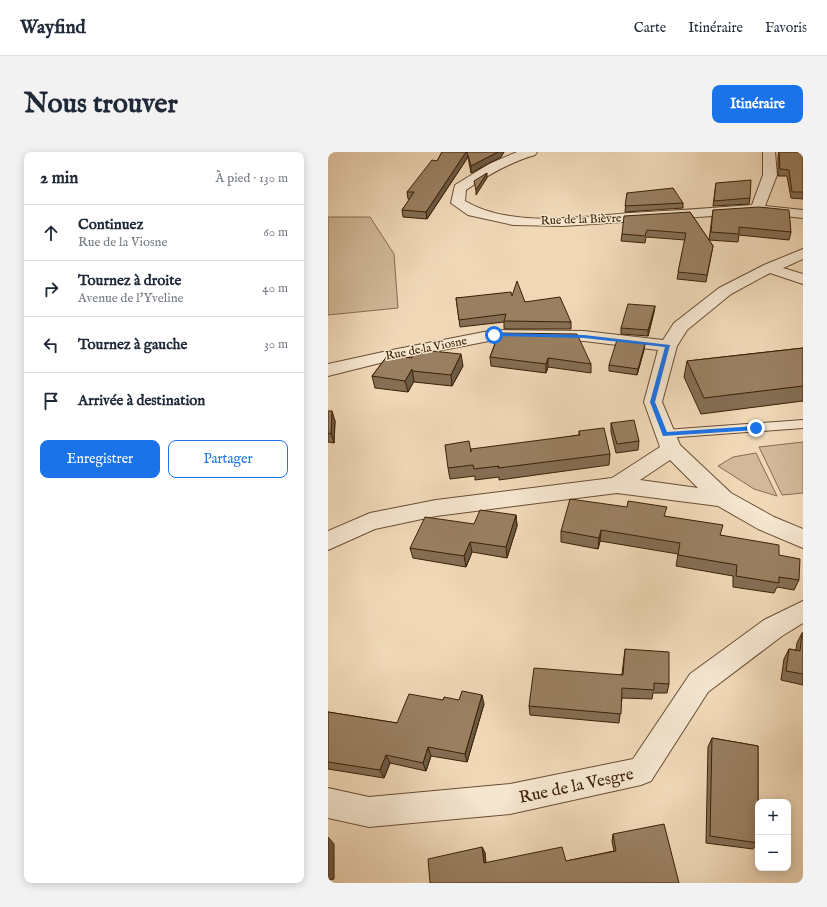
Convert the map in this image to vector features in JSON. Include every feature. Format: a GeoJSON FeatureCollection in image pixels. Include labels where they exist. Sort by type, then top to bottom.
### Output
{"type":"FeatureCollection","features":[{"type":"Feature","properties":{"kind":"street","name":"Rue de la Bièvre"},"geometry":{"type":"LineString","coordinates":[[531,152],[522,154],[489,169],[460,188],[458,203],[473,212],[513,221],[564,222],[757,209],[803,214]]}},
{"type":"Feature","properties":{"kind":"street"},"geometry":{"type":"LineString","coordinates":[[757,209],[770,175],[769,152]]}},
{"type":"Feature","properties":{"kind":"street"},"geometry":{"type":"LineString","coordinates":[[803,254],[769,268],[725,291],[680,327],[668,346],[652,402],[668,442],[723,499],[766,523],[803,539]]}},
{"type":"Feature","properties":{"kind":"street"},"geometry":{"type":"LineString","coordinates":[[769,268],[803,279]]}},
{"type":"Feature","properties":{"kind":"street","name":"Rue de la Viosne"},"geometry":{"type":"LineString","coordinates":[[328,370],[392,355],[494,335],[584,336],[668,346]]}},
{"type":"Feature","properties":{"kind":"street"},"geometry":{"type":"LineString","coordinates":[[617,486],[668,442]]}},
{"type":"Feature","properties":{"kind":"street"},"geometry":{"type":"LineString","coordinates":[[328,541],[370,521],[436,508],[617,486],[723,499]]}},
{"type":"Feature","properties":{"kind":"street","name":"Rue de la Vesgre"},"geometry":{"type":"LineString","coordinates":[[328,802],[369,812],[510,799],[641,771],[699,683],[773,628],[803,611]]}},
{"type":"Feature","properties":{"kind":"lane"},"geometry":{"type":"LineString","coordinates":[[668,442],[803,424]]}},
{"type":"Feature","properties":{"kind":"shaded area"},"geometry":{"type":"Polygon","coordinates":[[[328,217],[370,217],[394,254],[398,308],[328,315],[328,217]]]}},
{"type":"Feature","properties":{"kind":"shaded area"},"geometry":{"type":"Polygon","coordinates":[[[803,442],[803,493],[782,495],[759,447],[803,442]]]}},
{"type":"Feature","properties":{"kind":"shaded area"},"geometry":{"type":"Polygon","coordinates":[[[756,453],[777,496],[754,489],[718,466],[733,457],[756,453]]]}},
{"type":"Feature","properties":{"kind":"building"},"geometry":{"type":"Polygon","coordinates":[[[442,152],[466,152],[426,212],[402,210],[414,192],[407,192],[432,160],[437,161],[442,152]]]}},
{"type":"Feature","properties":{"kind":"building"},"geometry":{"type":"Polygon","coordinates":[[[467,152],[498,152],[471,166],[467,152]]]}},
{"type":"Feature","properties":{"kind":"building"},"geometry":{"type":"Polygon","coordinates":[[[779,152],[803,152],[803,192],[792,192],[789,170],[780,169],[779,152]]]}},
{"type":"Feature","properties":{"kind":"building"},"geometry":{"type":"Polygon","coordinates":[[[487,173],[476,190],[474,181],[487,173]]]}},
{"type":"Feature","properties":{"kind":"building"},"geometry":{"type":"Polygon","coordinates":[[[751,180],[750,198],[714,201],[716,183],[751,180]]]}},
{"type":"Feature","properties":{"kind":"building"},"geometry":{"type":"Polygon","coordinates":[[[673,188],[683,203],[625,206],[627,193],[673,188]]]}},
{"type":"Feature","properties":{"kind":"building"},"geometry":{"type":"Polygon","coordinates":[[[759,207],[789,210],[791,232],[739,227],[739,234],[711,232],[713,210],[759,207]]]}},
{"type":"Feature","properties":{"kind":"building"},"geometry":{"type":"Polygon","coordinates":[[[690,212],[713,246],[707,275],[678,272],[686,233],[647,230],[645,236],[622,234],[624,216],[690,212]]]}},
{"type":"Feature","properties":{"kind":"building"},"geometry":{"type":"Polygon","coordinates":[[[517,281],[525,302],[560,297],[571,322],[504,321],[506,314],[459,320],[456,298],[511,292],[512,296],[517,281]]]}},
{"type":"Feature","properties":{"kind":"building"},"geometry":{"type":"Polygon","coordinates":[[[628,304],[655,306],[648,330],[621,328],[628,304]]]}},
{"type":"Feature","properties":{"kind":"building"},"geometry":{"type":"Polygon","coordinates":[[[499,333],[577,334],[591,364],[548,358],[546,364],[490,357],[499,333]]]}},
{"type":"Feature","properties":{"kind":"building"},"geometry":{"type":"Polygon","coordinates":[[[617,340],[645,344],[638,369],[609,365],[617,340]]]}},
{"type":"Feature","properties":{"kind":"building"},"geometry":{"type":"Polygon","coordinates":[[[803,348],[803,386],[704,398],[687,361],[803,348]]]}},
{"type":"Feature","properties":{"kind":"building"},"geometry":{"type":"Polygon","coordinates":[[[412,349],[461,354],[451,375],[412,371],[412,369],[405,381],[372,376],[388,355],[412,358],[412,349]]]}},
{"type":"Feature","properties":{"kind":"building"},"geometry":{"type":"Polygon","coordinates":[[[328,411],[332,411],[331,434],[328,433],[328,411]]]}},
{"type":"Feature","properties":{"kind":"building"},"geometry":{"type":"Polygon","coordinates":[[[634,420],[639,441],[617,444],[611,423],[634,420]]]}},
{"type":"Feature","properties":{"kind":"building"},"geometry":{"type":"Polygon","coordinates":[[[604,428],[610,454],[498,468],[499,466],[474,469],[473,465],[448,468],[445,445],[469,441],[471,452],[471,449],[580,435],[579,431],[604,428]]]}},
{"type":"Feature","properties":{"kind":"building"},"geometry":{"type":"Polygon","coordinates":[[[570,499],[627,507],[628,501],[667,507],[664,516],[723,525],[720,535],[779,545],[779,555],[800,559],[799,580],[779,577],[779,583],[736,576],[737,565],[678,555],[680,543],[601,530],[599,538],[561,531],[570,499]]]}},
{"type":"Feature","properties":{"kind":"building"},"geometry":{"type":"Polygon","coordinates":[[[480,510],[516,515],[506,547],[470,542],[464,556],[410,548],[425,517],[474,524],[480,510]]]}},
{"type":"Feature","properties":{"kind":"building"},"geometry":{"type":"Polygon","coordinates":[[[802,633],[803,674],[786,671],[789,649],[800,651],[802,633]]]}},
{"type":"Feature","properties":{"kind":"building"},"geometry":{"type":"Polygon","coordinates":[[[625,649],[669,652],[669,684],[654,683],[654,690],[622,688],[621,714],[529,706],[534,668],[623,675],[625,649]]]}},
{"type":"Feature","properties":{"kind":"building"},"geometry":{"type":"Polygon","coordinates":[[[462,691],[482,695],[465,754],[428,747],[423,763],[386,755],[380,770],[328,762],[328,712],[397,723],[409,694],[443,700],[444,697],[459,700],[462,691]]]}},
{"type":"Feature","properties":{"kind":"building"},"geometry":{"type":"Polygon","coordinates":[[[712,738],[758,746],[758,799],[755,799],[755,843],[710,836],[712,738]]]}},
{"type":"Feature","properties":{"kind":"building"},"geometry":{"type":"Polygon","coordinates":[[[664,824],[679,883],[430,883],[428,859],[482,847],[484,863],[562,847],[566,861],[616,851],[613,834],[664,824]]]}},
{"type":"Feature","properties":{"kind":"route"},"geometry":{"type":"LineString","coordinates":[[494,335],[584,336],[668,346],[652,402],[665,434],[756,428]]}}]}
